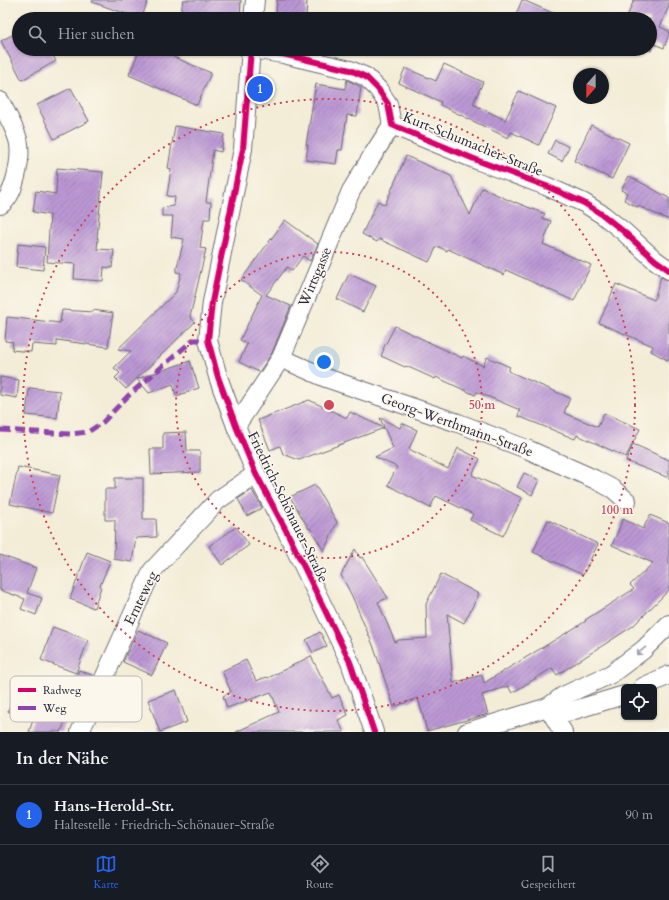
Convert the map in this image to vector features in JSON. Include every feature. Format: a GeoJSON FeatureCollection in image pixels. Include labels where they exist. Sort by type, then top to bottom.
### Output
{"type":"FeatureCollection","features":[{"type":"Feature","properties":{"kind":"street"},"geometry":{"type":"LineString","coordinates":[[253,12],[254,0]]}},
{"type":"Feature","properties":{"kind":"street","name":"Friedrich-Schönauer-Straße"},"geometry":{"type":"LineString","coordinates":[[250,56],[243,150],[212,302],[208,340],[218,377],[256,474],[287,532],[350,662],[374,732]]}},
{"type":"Feature","properties":{"kind":"street","name":"Kurt-Schumacher-Straße"},"geometry":{"type":"LineString","coordinates":[[291,56],[350,70],[366,77],[378,88],[388,104],[392,125],[479,161],[546,186],[584,203],[618,227],[655,260],[669,270]]}},
{"type":"Feature","properties":{"kind":"street"},"geometry":{"type":"LineString","coordinates":[[0,101],[14,128],[19,144],[18,168],[13,188],[5,202],[0,205]]}},
{"type":"Feature","properties":{"kind":"street","name":"Wirtsgasse"},"geometry":{"type":"LineString","coordinates":[[236,426],[281,358],[351,191],[392,125]]}},
{"type":"Feature","properties":{"kind":"street","name":"Georg-Werthmann-Straße"},"geometry":{"type":"LineString","coordinates":[[281,358],[326,378],[458,423],[529,450],[594,479],[613,489],[627,501]]}},
{"type":"Feature","properties":{"kind":"street","name":"Ernteweg"},"geometry":{"type":"LineString","coordinates":[[105,676],[152,571],[218,500],[256,474]]}},
{"type":"Feature","properties":{"kind":"street"},"geometry":{"type":"LineString","coordinates":[[467,732],[548,707],[563,696],[611,674],[643,650],[669,624]]}},
{"type":"Feature","properties":{"kind":"street"},"geometry":{"type":"LineString","coordinates":[[650,684],[669,675]]}},
{"type":"Feature","properties":{"kind":"street"},"geometry":{"type":"LineString","coordinates":[[548,707],[568,712],[621,696]]}},
{"type":"Feature","properties":{"kind":"street"},"geometry":{"type":"LineString","coordinates":[[548,707],[563,732]]}},
{"type":"Feature","properties":{"kind":"street","name":"Ernteweg"},"geometry":{"type":"LineString","coordinates":[[80,732],[84,722]]}},
{"type":"Feature","properties":{"kind":"building"},"geometry":{"type":"Polygon","coordinates":[[[93,0],[148,0],[144,12],[121,12],[92,2],[93,0]]]}},
{"type":"Feature","properties":{"kind":"building"},"geometry":{"type":"Polygon","coordinates":[[[183,0],[241,0],[240,12],[181,12],[183,0]]]}},
{"type":"Feature","properties":{"kind":"building"},"geometry":{"type":"Polygon","coordinates":[[[277,0],[307,0],[306,12],[276,12],[277,0]]]}},
{"type":"Feature","properties":{"kind":"building"},"geometry":{"type":"Polygon","coordinates":[[[523,0],[550,12],[517,12],[523,0]]]}},
{"type":"Feature","properties":{"kind":"building"},"geometry":{"type":"Polygon","coordinates":[[[634,0],[669,0],[669,6],[660,27],[669,31],[664,48],[657,45],[657,12],[629,12],[634,0]]]}},
{"type":"Feature","properties":{"kind":"building"},"geometry":{"type":"Polygon","coordinates":[[[12,35],[12,56],[53,56],[56,61],[22,80],[1,41],[12,35]]]}},
{"type":"Feature","properties":{"kind":"building"},"geometry":{"type":"Polygon","coordinates":[[[137,56],[171,56],[211,73],[197,105],[129,75],[137,56]]]}},
{"type":"Feature","properties":{"kind":"building"},"geometry":{"type":"Polygon","coordinates":[[[444,64],[483,82],[473,104],[505,120],[519,91],[556,108],[539,145],[511,132],[508,138],[440,105],[441,102],[399,83],[405,68],[436,81],[444,64]]]}},
{"type":"Feature","properties":{"kind":"building"},"geometry":{"type":"Polygon","coordinates":[[[347,80],[361,87],[357,116],[347,115],[342,150],[338,150],[336,164],[306,160],[308,145],[306,145],[316,84],[345,89],[347,80]]]}},
{"type":"Feature","properties":{"kind":"building"},"geometry":{"type":"Polygon","coordinates":[[[71,88],[89,121],[54,139],[37,105],[71,88]]]}},
{"type":"Feature","properties":{"kind":"building"},"geometry":{"type":"Polygon","coordinates":[[[591,125],[629,143],[612,179],[574,161],[591,125]]]}},
{"type":"Feature","properties":{"kind":"building"},"geometry":{"type":"Polygon","coordinates":[[[175,126],[224,134],[221,152],[213,150],[206,202],[211,202],[210,219],[204,219],[200,248],[206,249],[190,317],[195,322],[126,389],[115,378],[120,373],[114,368],[131,351],[118,349],[176,292],[181,273],[176,272],[184,239],[171,237],[173,216],[162,216],[162,208],[174,206],[175,197],[167,196],[171,169],[168,168],[175,126]]]}},
{"type":"Feature","properties":{"kind":"building"},"geometry":{"type":"Polygon","coordinates":[[[555,140],[569,147],[562,161],[548,154],[555,140]]]}},
{"type":"Feature","properties":{"kind":"building"},"geometry":{"type":"Polygon","coordinates":[[[406,156],[451,176],[470,215],[482,188],[515,203],[545,214],[542,218],[551,221],[543,244],[591,265],[574,301],[506,270],[504,275],[448,249],[447,251],[437,246],[429,262],[379,239],[377,242],[362,234],[378,201],[385,205],[406,156]]]}},
{"type":"Feature","properties":{"kind":"building"},"geometry":{"type":"Polygon","coordinates":[[[57,168],[103,172],[97,249],[114,250],[112,268],[104,267],[103,281],[74,279],[75,264],[47,262],[50,215],[33,212],[36,191],[56,194],[57,168]]]}},
{"type":"Feature","properties":{"kind":"building"},"geometry":{"type":"Polygon","coordinates":[[[629,176],[669,198],[669,220],[624,200],[627,193],[621,190],[629,176]]]}},
{"type":"Feature","properties":{"kind":"building"},"geometry":{"type":"Polygon","coordinates":[[[285,220],[318,244],[310,261],[303,256],[292,271],[287,267],[266,295],[291,306],[272,353],[259,372],[239,362],[247,344],[240,340],[262,295],[241,280],[285,220]]]}},
{"type":"Feature","properties":{"kind":"building"},"geometry":{"type":"Polygon","coordinates":[[[18,244],[45,247],[43,270],[16,267],[18,244]]]}},
{"type":"Feature","properties":{"kind":"building"},"geometry":{"type":"Polygon","coordinates":[[[349,274],[376,286],[363,312],[337,299],[349,274]]]}},
{"type":"Feature","properties":{"kind":"building"},"geometry":{"type":"Polygon","coordinates":[[[661,277],[669,280],[669,361],[651,351],[653,346],[599,323],[616,284],[654,300],[661,277]]]}},
{"type":"Feature","properties":{"kind":"building"},"geometry":{"type":"Polygon","coordinates":[[[62,310],[93,312],[93,310],[113,313],[108,347],[57,340],[57,346],[32,344],[31,352],[12,350],[13,342],[5,341],[7,317],[60,323],[62,310]]]}},
{"type":"Feature","properties":{"kind":"building"},"geometry":{"type":"Polygon","coordinates":[[[395,326],[462,358],[463,356],[483,366],[487,357],[510,367],[508,371],[570,398],[564,413],[598,427],[604,413],[640,429],[626,457],[577,435],[575,439],[518,416],[520,410],[477,392],[475,395],[436,377],[435,379],[381,356],[395,326]]]}},
{"type":"Feature","properties":{"kind":"building"},"geometry":{"type":"Polygon","coordinates":[[[190,361],[199,388],[176,396],[173,384],[149,393],[137,379],[190,361]]]}},
{"type":"Feature","properties":{"kind":"building"},"geometry":{"type":"Polygon","coordinates":[[[0,377],[19,380],[17,398],[0,395],[0,377]]]}},
{"type":"Feature","properties":{"kind":"building"},"geometry":{"type":"Polygon","coordinates":[[[29,388],[60,391],[57,418],[26,415],[29,388]]]}},
{"type":"Feature","properties":{"kind":"building"},"geometry":{"type":"Polygon","coordinates":[[[309,400],[347,418],[350,412],[384,428],[299,460],[283,454],[280,446],[270,450],[258,420],[309,400]]]}},
{"type":"Feature","properties":{"kind":"building"},"geometry":{"type":"Polygon","coordinates":[[[380,418],[400,428],[402,423],[417,430],[409,449],[448,469],[458,448],[480,459],[472,475],[522,498],[503,536],[470,520],[473,514],[436,496],[430,508],[388,485],[397,467],[375,457],[393,448],[380,418]]]}},
{"type":"Feature","properties":{"kind":"building"},"geometry":{"type":"Polygon","coordinates":[[[186,432],[187,451],[200,451],[200,472],[151,474],[150,449],[163,449],[163,433],[186,432]]]}},
{"type":"Feature","properties":{"kind":"building"},"geometry":{"type":"Polygon","coordinates":[[[633,444],[669,460],[669,478],[626,461],[633,444]]]}},
{"type":"Feature","properties":{"kind":"building"},"geometry":{"type":"Polygon","coordinates":[[[18,467],[60,475],[52,513],[10,504],[18,467]]]}},
{"type":"Feature","properties":{"kind":"building"},"geometry":{"type":"Polygon","coordinates":[[[524,473],[539,480],[532,495],[517,487],[524,473]]]}},
{"type":"Feature","properties":{"kind":"building"},"geometry":{"type":"Polygon","coordinates":[[[115,478],[143,478],[143,519],[156,519],[157,537],[136,538],[132,562],[114,559],[115,520],[105,520],[105,489],[115,489],[115,478]]]}},
{"type":"Feature","properties":{"kind":"building"},"geometry":{"type":"Polygon","coordinates":[[[315,485],[337,522],[324,551],[290,497],[315,485]]]}},
{"type":"Feature","properties":{"kind":"building"},"geometry":{"type":"Polygon","coordinates":[[[252,490],[262,508],[247,516],[238,499],[252,490]]]}},
{"type":"Feature","properties":{"kind":"building"},"geometry":{"type":"Polygon","coordinates":[[[650,515],[669,523],[669,590],[633,626],[557,675],[552,668],[512,693],[508,686],[482,695],[488,714],[427,731],[418,698],[394,707],[373,645],[352,596],[341,575],[355,549],[360,558],[362,557],[388,598],[378,602],[395,642],[399,640],[427,638],[426,604],[441,574],[479,594],[464,623],[447,614],[453,683],[482,675],[484,683],[586,621],[585,620],[634,589],[630,585],[653,563],[612,545],[623,519],[643,529],[650,515]]]}},
{"type":"Feature","properties":{"kind":"building"},"geometry":{"type":"Polygon","coordinates":[[[548,520],[598,544],[583,575],[533,552],[548,520]]]}},
{"type":"Feature","properties":{"kind":"building"},"geometry":{"type":"Polygon","coordinates":[[[236,527],[249,545],[222,565],[209,546],[236,527]]]}},
{"type":"Feature","properties":{"kind":"building"},"geometry":{"type":"Polygon","coordinates":[[[87,552],[110,561],[100,586],[101,587],[94,608],[70,599],[87,552]]]}},
{"type":"Feature","properties":{"kind":"building"},"geometry":{"type":"Polygon","coordinates":[[[0,555],[36,568],[27,593],[42,598],[36,615],[21,609],[25,599],[0,590],[0,555]]]}},
{"type":"Feature","properties":{"kind":"building"},"geometry":{"type":"Polygon","coordinates":[[[53,627],[88,640],[76,673],[41,660],[53,627]]]}},
{"type":"Feature","properties":{"kind":"building"},"geometry":{"type":"Polygon","coordinates":[[[138,630],[167,643],[152,675],[123,662],[138,630]]]}},
{"type":"Feature","properties":{"kind":"building"},"geometry":{"type":"Polygon","coordinates":[[[320,632],[327,646],[313,653],[306,640],[320,632]]]}},
{"type":"Feature","properties":{"kind":"building"},"geometry":{"type":"Polygon","coordinates":[[[311,656],[332,698],[339,695],[348,715],[338,720],[344,732],[236,732],[279,712],[271,692],[227,708],[223,696],[231,692],[222,671],[246,660],[256,681],[267,677],[268,678],[311,656]]]}},
{"type":"Feature","properties":{"kind":"building"},"geometry":{"type":"Polygon","coordinates":[[[79,670],[94,676],[77,676],[79,670]]]}},
{"type":"Feature","properties":{"kind":"building"},"geometry":{"type":"Polygon","coordinates":[[[176,690],[187,722],[160,732],[148,700],[176,690]]]}},
{"type":"Feature","properties":{"kind":"building"},"geometry":{"type":"Polygon","coordinates":[[[32,722],[65,722],[61,732],[29,732],[32,722]]]}},
{"type":"Feature","properties":{"kind":"marked path"},"geometry":{"type":"LineString","coordinates":[[0,430],[71,434],[88,432],[103,422],[128,396],[193,340],[208,340]]}},
{"type":"Feature","properties":{"kind":"cycle path"},"geometry":{"type":"LineString","coordinates":[[250,56],[243,149],[212,302],[208,340],[218,377],[256,474],[287,532],[350,662],[374,732]]}},
{"type":"Feature","properties":{"kind":"cycle path"},"geometry":{"type":"LineString","coordinates":[[291,56],[350,70],[366,77],[378,89],[388,104],[392,125],[479,161],[546,186],[584,203],[603,215],[655,260],[669,270]]}},
{"type":"Feature","properties":{"kind":"place","name":"Hans-Herold-Str."},"geometry":{"type":"Point","coordinates":[260,89]}}]}
